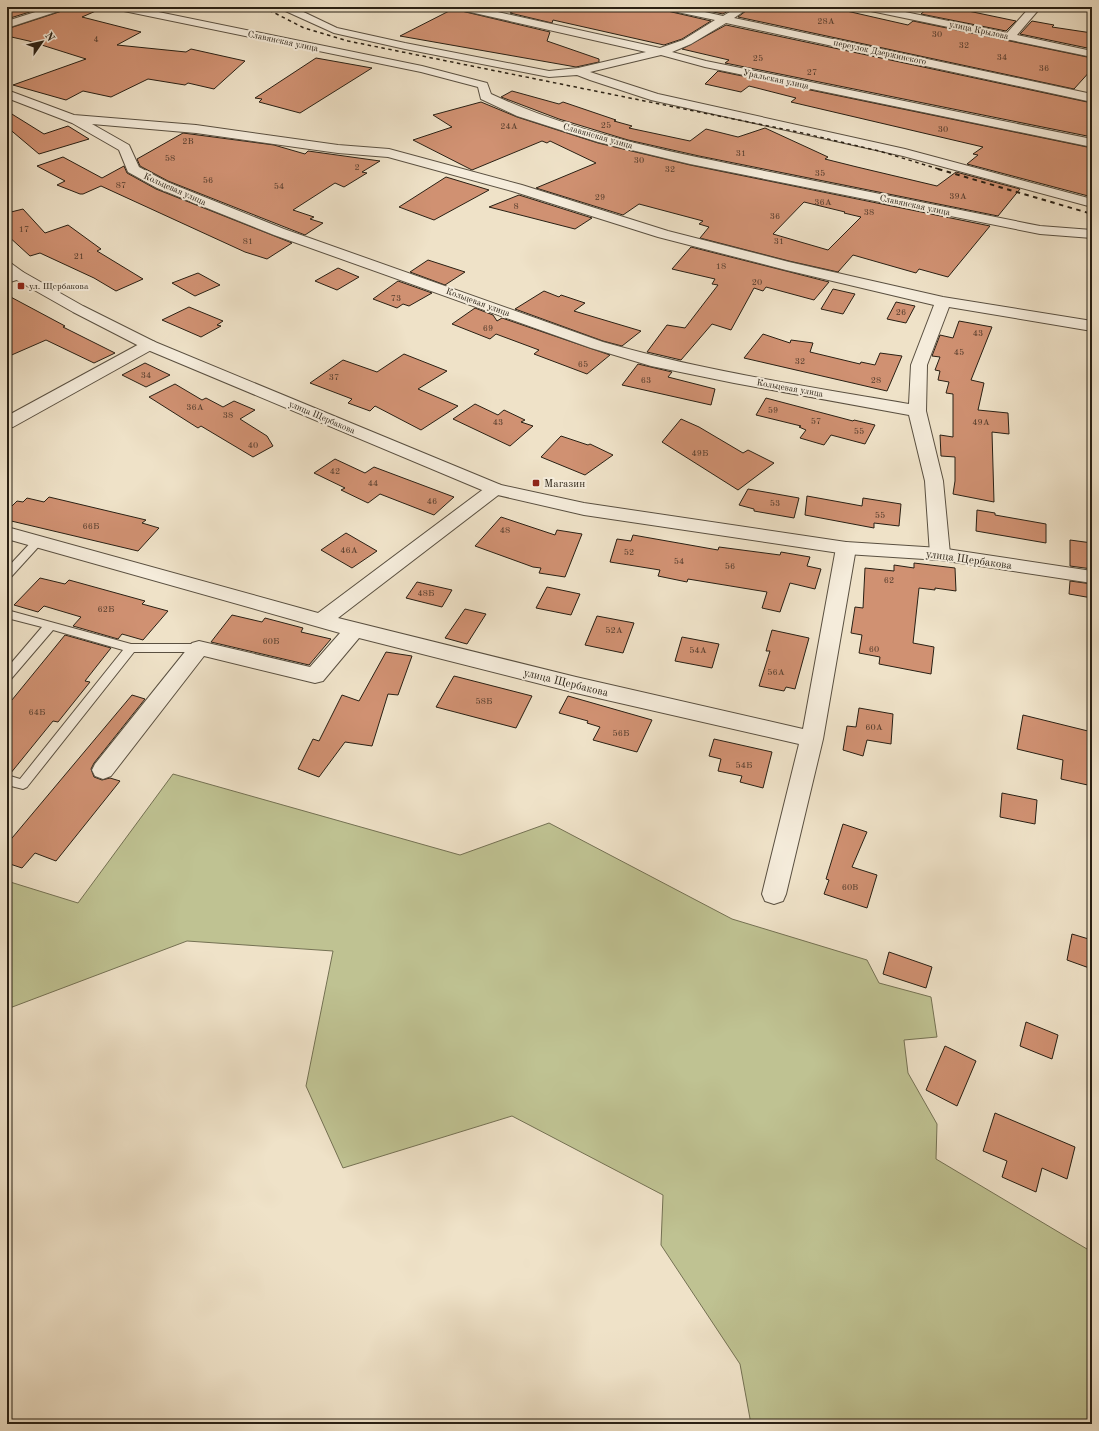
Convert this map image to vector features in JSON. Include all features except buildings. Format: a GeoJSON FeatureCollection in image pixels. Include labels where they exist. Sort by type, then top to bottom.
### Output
{"type":"FeatureCollection","features":[{"type":"Feature","properties":{"kind":"street"},"geometry":{"type":"LineString","coordinates":[[7,25],[61,7]]}},
{"type":"Feature","properties":{"kind":"street","name":"Славянская улица"},"geometry":{"type":"LineString","coordinates":[[119,7],[422,69],[483,85],[485,96],[521,113],[606,140],[690,160],[1040,230],[1092,234]]}},
{"type":"Feature","properties":{"kind":"street"},"geometry":{"type":"LineString","coordinates":[[285,7],[334,30],[381,41],[549,74],[578,71],[661,52],[687,42],[745,7]]}},
{"type":"Feature","properties":{"kind":"street","name":"Уральская улица"},"geometry":{"type":"LineString","coordinates":[[461,7],[661,52],[705,64],[1092,143]]}},
{"type":"Feature","properties":{"kind":"street","name":"переулок Дзержинского"},"geometry":{"type":"LineString","coordinates":[[668,7],[1092,98]]}},
{"type":"Feature","properties":{"kind":"street","name":"улица Крылова"},"geometry":{"type":"LineString","coordinates":[[866,7],[1092,54]]}},
{"type":"Feature","properties":{"kind":"street"},"geometry":{"type":"LineString","coordinates":[[1010,36],[1036,7]]}},
{"type":"Feature","properties":{"kind":"street"},"geometry":{"type":"LineString","coordinates":[[578,71],[594,78],[655,97],[905,153],[1092,203]]}},
{"type":"Feature","properties":{"kind":"street","name":"Кольцевая улица"},"geometry":{"type":"LineString","coordinates":[[7,94],[72,119],[124,148],[133,169],[162,185],[279,232],[597,345],[651,361],[734,378],[917,411]]}},
{"type":"Feature","properties":{"kind":"street","name":"Кольцевая улица"},"geometry":{"type":"LineString","coordinates":[[72,119],[196,129],[338,149],[390,153],[517,188],[663,234],[786,266],[943,302],[1092,326]]}},
{"type":"Feature","properties":{"kind":"street","name":"улица Щербакова"},"geometry":{"type":"LineString","coordinates":[[11,274],[149,345],[495,489],[584,509],[846,548],[940,554],[1092,577]]}},
{"type":"Feature","properties":{"kind":"street"},"geometry":{"type":"LineString","coordinates":[[940,554],[934,481],[917,411],[919,365],[943,302]]}},
{"type":"Feature","properties":{"kind":"street"},"geometry":{"type":"LineString","coordinates":[[7,423],[149,345]]}},
{"type":"Feature","properties":{"kind":"street"},"geometry":{"type":"LineString","coordinates":[[322,620],[495,489]]}},
{"type":"Feature","properties":{"kind":"street","name":"улица Щербакова"},"geometry":{"type":"LineString","coordinates":[[7,533],[354,630],[576,685],[812,739]]}},
{"type":"Feature","properties":{"kind":"street"},"geometry":{"type":"LineString","coordinates":[[774,894],[812,739],[846,548]]}},
{"type":"Feature","properties":{"kind":"street"},"geometry":{"type":"LineString","coordinates":[[103,770],[199,648],[315,676],[354,630]]}},
{"type":"Feature","properties":{"kind":"lane"},"geometry":{"type":"LineString","coordinates":[[7,575],[38,541]]}},
{"type":"Feature","properties":{"kind":"lane"},"geometry":{"type":"LineString","coordinates":[[7,614],[131,648],[199,648]]}},
{"type":"Feature","properties":{"kind":"lane"},"geometry":{"type":"LineString","coordinates":[[7,676],[50,626]]}},
{"type":"Feature","properties":{"kind":"lane"},"geometry":{"type":"LineString","coordinates":[[7,780],[23,784],[131,648]]}},
{"type":"Feature","properties":{"kind":"green space"},"geometry":{"type":"Polygon","coordinates":[[[173,774],[460,855],[549,823],[732,919],[867,960],[879,983],[931,997],[937,1037],[904,1040],[908,1073],[937,1124],[936,1159],[1092,1252],[1092,1424],[751,1424],[740,1364],[661,1245],[663,1195],[512,1116],[343,1168],[306,1086],[333,951],[187,941],[7,1009],[7,881],[78,903],[173,774]]]}},
{"type":"Feature","properties":{"kind":"railway"},"geometry":{"type":"LineString","coordinates":[[263,7],[304,28],[348,41],[798,132],[879,151],[942,170]]}},
{"type":"Feature","properties":{"kind":"railway"},"geometry":{"type":"LineString","coordinates":[[938,169],[1092,214]]}},
{"type":"Feature","properties":{"kind":"place","name":"ул. Щербакова"},"geometry":{"type":"Point","coordinates":[21,286]}},
{"type":"Feature","properties":{"kind":"place","name":"Магазин"},"geometry":{"type":"Point","coordinates":[536,483]}}]}
